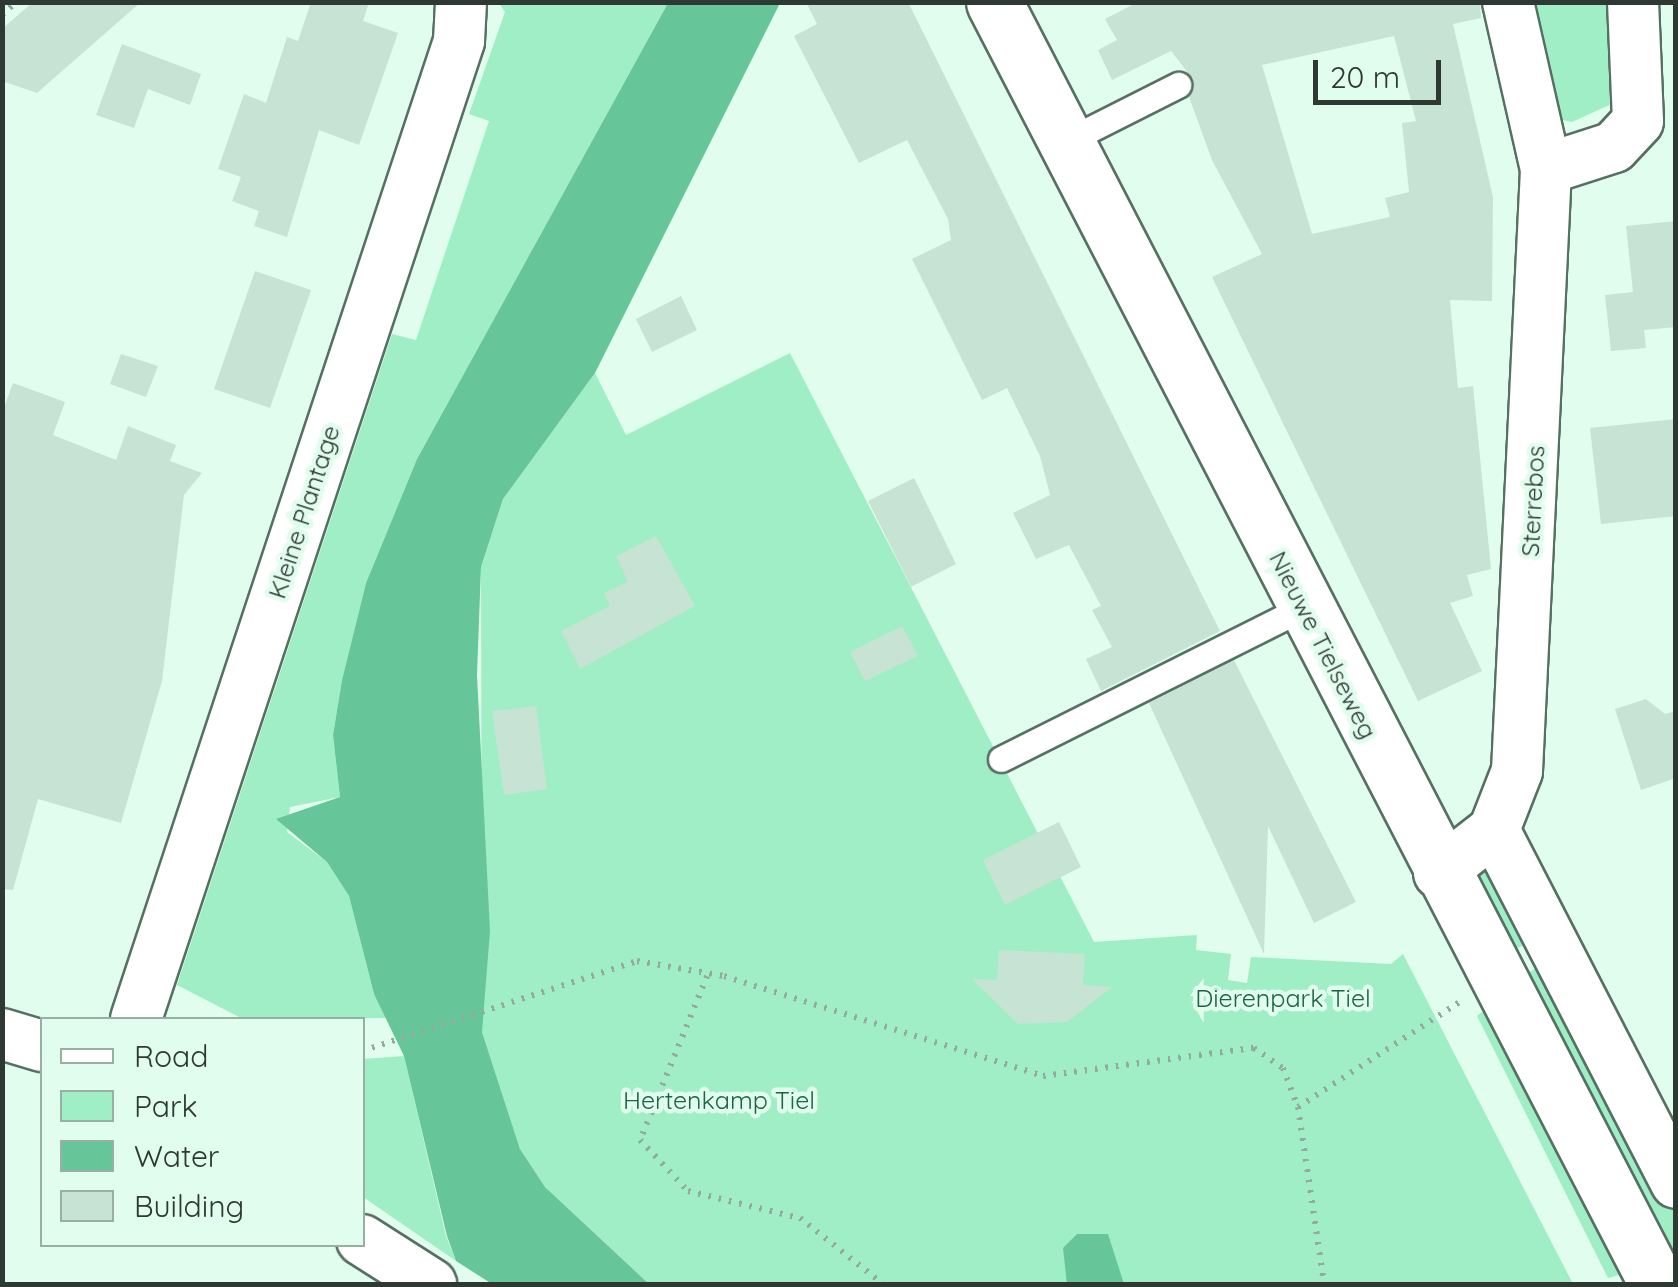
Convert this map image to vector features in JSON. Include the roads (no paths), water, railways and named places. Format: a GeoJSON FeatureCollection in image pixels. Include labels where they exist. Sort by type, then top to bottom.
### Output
{"type":"FeatureCollection","features":[{"type":"Feature","properties":{"kind":"main road","name":"Nieuwe Tielseweg"},"geometry":{"type":"LineString","coordinates":[[994,2],[1439,873],[1657,1284]]}},
{"type":"Feature","properties":{"kind":"street","name":"Kleine Plantage"},"geometry":{"type":"LineString","coordinates":[[137,1017],[459,41],[460,2]]}},
{"type":"Feature","properties":{"kind":"street","name":"Sterrebos"},"geometry":{"type":"LineString","coordinates":[[1494,830],[1516,771],[1546,169],[1508,2]]}},
{"type":"Feature","properties":{"kind":"street"},"geometry":{"type":"LineString","coordinates":[[1546,169],[1614,147],[1638,121],[1643,81],[1633,2]]}},
{"type":"Feature","properties":{"kind":"street"},"geometry":{"type":"LineString","coordinates":[[1439,873],[1494,830],[1676,1183]]}},
{"type":"Feature","properties":{"kind":"street"},"geometry":{"type":"LineString","coordinates":[[2,1034],[40,1045]]}},
{"type":"Feature","properties":{"kind":"street"},"geometry":{"type":"LineString","coordinates":[[365,1242],[430,1284]]}},
{"type":"Feature","properties":{"kind":"lane"},"geometry":{"type":"LineString","coordinates":[[1066,142],[1178,85]]}},
{"type":"Feature","properties":{"kind":"lane"},"geometry":{"type":"LineString","coordinates":[[1002,759],[1304,608]]}},
{"type":"Feature","properties":{"kind":"water"},"geometry":{"type":"Polygon","coordinates":[[[668,3],[780,3],[595,373],[503,499],[481,567],[477,675],[490,931],[482,1032],[520,1149],[545,1187],[649,1284],[492,1284],[456,1261],[404,1056],[374,994],[349,896],[327,862],[276,819],[340,797],[333,735],[342,680],[366,583],[417,459],[668,3]]]}},
{"type":"Feature","properties":{"kind":"water"},"geometry":{"type":"Polygon","coordinates":[[[1077,1234],[1108,1234],[1124,1284],[1067,1284],[1063,1248],[1077,1234]]]}},
{"type":"Feature","properties":{"kind":"park label","name":"Dierenpark Tiel"},"geometry":{"type":"Point","coordinates":[1283,998]}},
{"type":"Feature","properties":{"kind":"park label","name":"Hertenkamp Tiel"},"geometry":{"type":"Point","coordinates":[719,1100]}}]}
